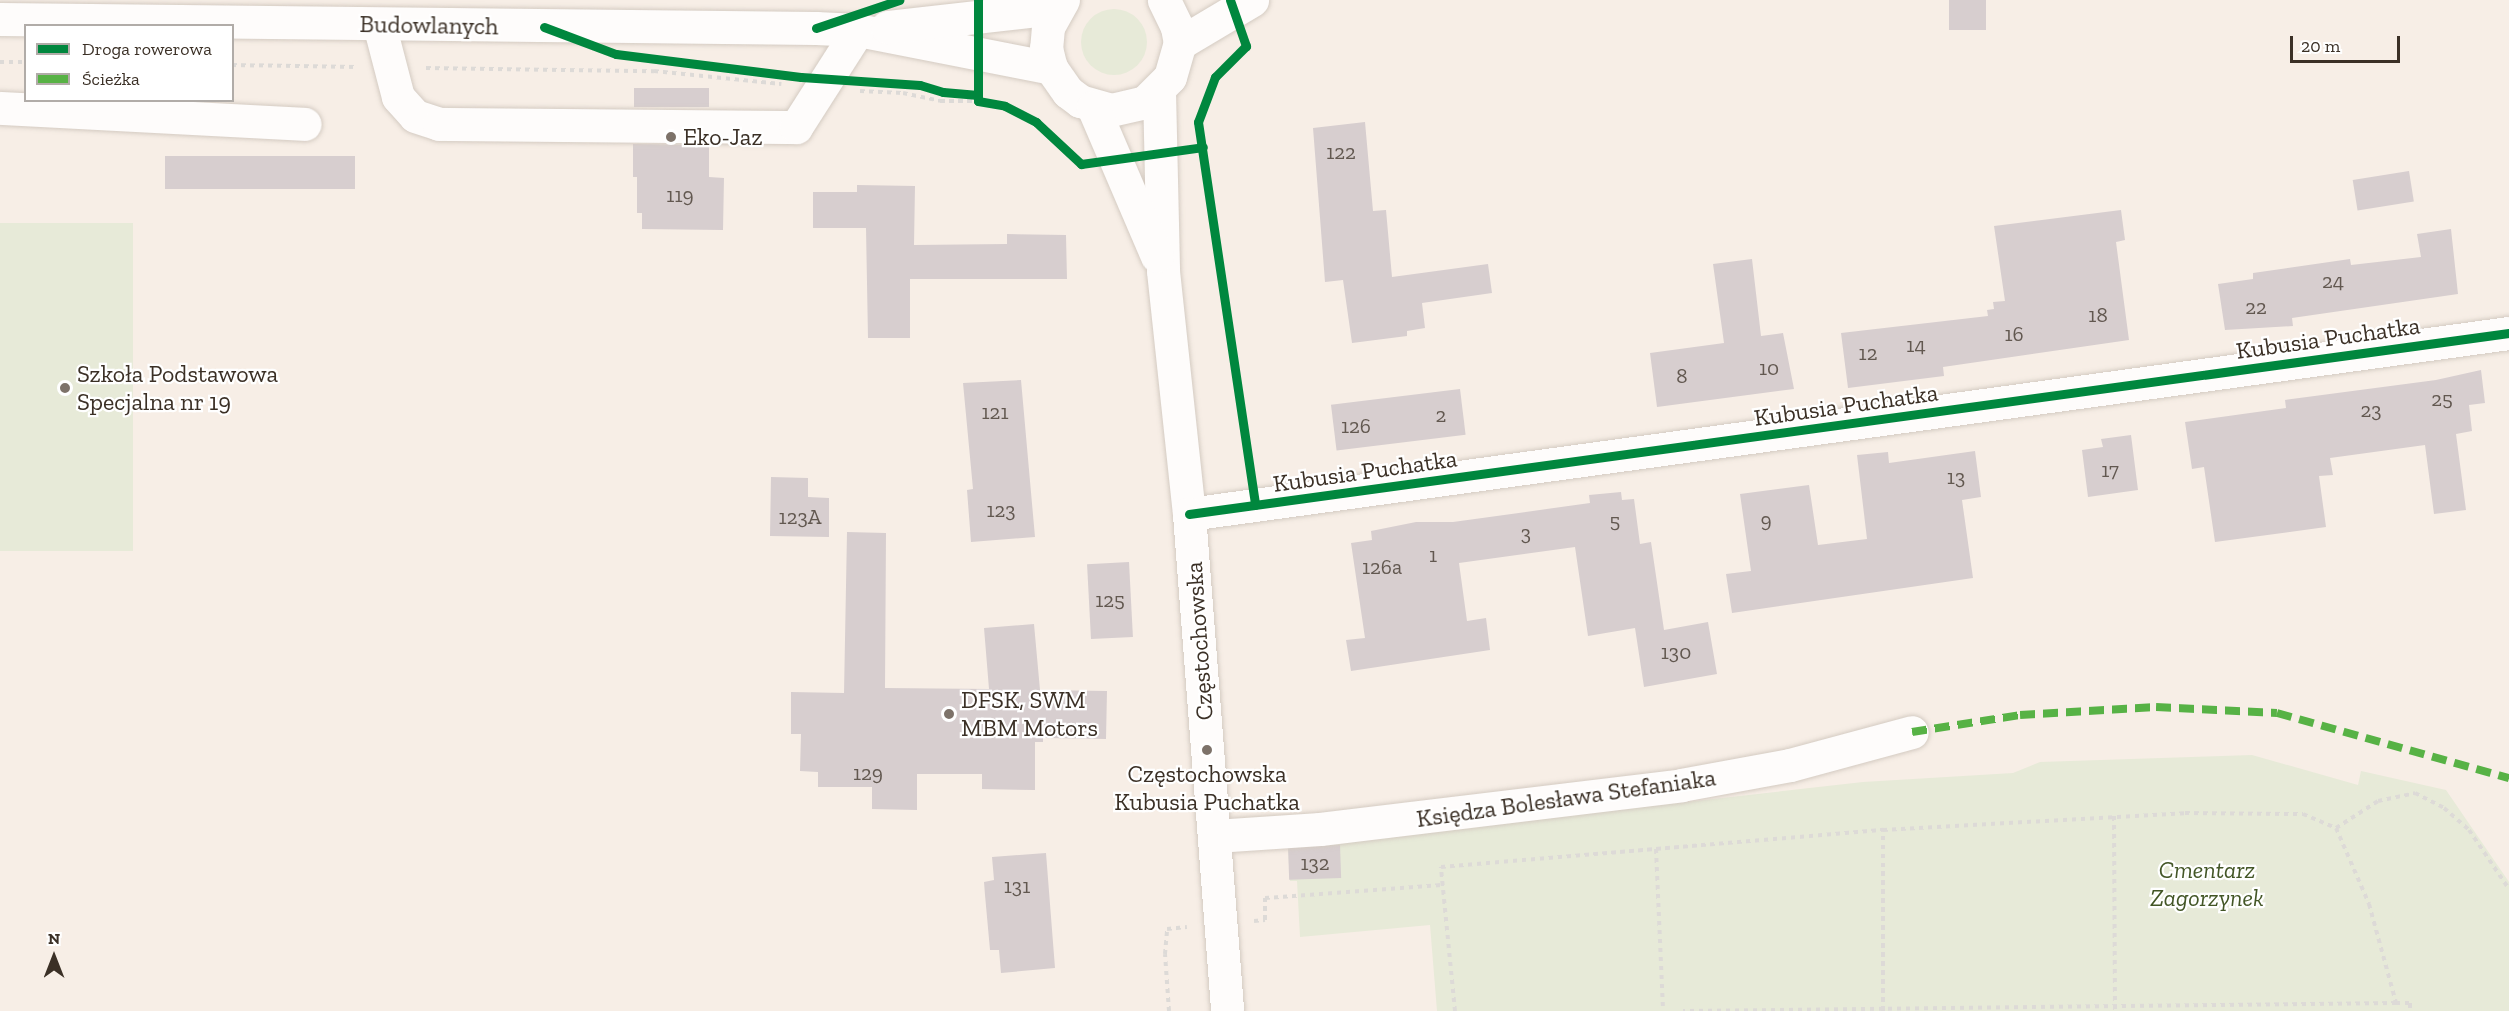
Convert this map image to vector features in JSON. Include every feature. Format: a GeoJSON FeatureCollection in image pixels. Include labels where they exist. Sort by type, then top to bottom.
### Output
{"type":"FeatureCollection","features":[{"type":"Feature","properties":{"kind":"street"},"geometry":{"type":"LineString","coordinates":[[1059,4],[1048,27],[1046,48],[1051,68],[1068,92],[1094,106],[1128,108],[1159,91],[1170,77],[1180,43],[1177,27],[1164,0]]}},
{"type":"Feature","properties":{"kind":"street"},"geometry":{"type":"LineString","coordinates":[[1180,43],[1252,0]]}},
{"type":"Feature","properties":{"kind":"street","name":"Budowlanych"},"geometry":{"type":"LineString","coordinates":[[0,19],[858,30],[1059,4]]}},
{"type":"Feature","properties":{"kind":"street"},"geometry":{"type":"LineString","coordinates":[[379,24],[398,98],[416,116],[439,124],[796,127],[858,30]]}},
{"type":"Feature","properties":{"kind":"street","name":"Budowlanych"},"geometry":{"type":"LineString","coordinates":[[858,30],[1051,68]]}},
{"type":"Feature","properties":{"kind":"street","name":"Częstochowska"},"geometry":{"type":"LineString","coordinates":[[1159,91],[1163,271],[1189,514],[1227,1011]]}},
{"type":"Feature","properties":{"kind":"street","name":"Częstochowska"},"geometry":{"type":"LineString","coordinates":[[1094,106],[1163,271]]}},
{"type":"Feature","properties":{"kind":"street"},"geometry":{"type":"LineString","coordinates":[[0,108],[305,124]]}},
{"type":"Feature","properties":{"kind":"street","name":"Kubusia Puchatka"},"geometry":{"type":"LineString","coordinates":[[1189,514],[2509,333]]}},
{"type":"Feature","properties":{"kind":"street","name":"Księdza Bolesława Stefaniaka"},"geometry":{"type":"LineString","coordinates":[[1215,836],[1332,828],[1681,785],[1790,765],[1912,732]]}},
{"type":"Feature","properties":{"kind":"path"},"geometry":{"type":"LineString","coordinates":[[657,60],[823,84]]}},
{"type":"Feature","properties":{"kind":"path"},"geometry":{"type":"LineString","coordinates":[[0,62],[24,62]]}},
{"type":"Feature","properties":{"kind":"path"},"geometry":{"type":"LineString","coordinates":[[556,69],[654,71],[823,84],[920,85],[943,92],[978,98]]}},
{"type":"Feature","properties":{"kind":"path"},"geometry":{"type":"LineString","coordinates":[[2336,828],[2378,801],[2415,793],[2444,808],[2469,830],[2509,889]]}},
{"type":"Feature","properties":{"kind":"path"},"geometry":{"type":"LineString","coordinates":[[1455,1011],[1441,867],[1883,830],[2114,816],[2303,814],[2336,828],[2369,904],[2397,1003]]}},
{"type":"Feature","properties":{"kind":"path"},"geometry":{"type":"LineString","coordinates":[[2114,816],[2115,1011]]}},
{"type":"Feature","properties":{"kind":"path"},"geometry":{"type":"LineString","coordinates":[[1883,830],[1883,1009]]}},
{"type":"Feature","properties":{"kind":"path"},"geometry":{"type":"LineString","coordinates":[[1656,849],[1663,1011]]}},
{"type":"Feature","properties":{"kind":"path"},"geometry":{"type":"LineString","coordinates":[[1168,1011],[1165,954],[1167,929],[1265,921],[1265,898],[1442,885]]}},
{"type":"Feature","properties":{"kind":"path"},"geometry":{"type":"LineString","coordinates":[[1683,1011],[2410,1003],[2410,1011]]}},
{"type":"Feature","properties":{"kind":"green space"},"geometry":{"type":"Polygon","coordinates":[[[1114,9],[1126,12],[1137,19],[1144,30],[1147,42],[1144,54],[1137,65],[1126,72],[1114,75],[1102,72],[1091,65],[1084,54],[1081,42],[1084,30],[1091,19],[1102,12],[1114,9]]]}},
{"type":"Feature","properties":{"kind":"green space","name":"Szkoła Podstawowa Specjalna nr 19"},"geometry":{"type":"Polygon","coordinates":[[[0,223],[133,223],[133,551],[0,551],[0,223]]]}},
{"type":"Feature","properties":{"kind":"green space","name":"Cmentarz Zagorzynek"},"geometry":{"type":"Polygon","coordinates":[[[2252,755],[2358,785],[2361,771],[2446,790],[2509,882],[2509,1011],[1437,1011],[1430,925],[1300,937],[1297,881],[1290,881],[1288,847],[1863,782],[2013,773],[2040,762],[2252,755]]]}},
{"type":"Feature","properties":{"kind":"building"},"geometry":{"type":"Polygon","coordinates":[[[1949,0],[1986,0],[1986,30],[1949,30],[1949,0]]]}},
{"type":"Feature","properties":{"kind":"building"},"geometry":{"type":"Polygon","coordinates":[[[634,88],[709,88],[709,107],[634,107],[634,88]]]}},
{"type":"Feature","properties":{"kind":"building"},"geometry":{"type":"Polygon","coordinates":[[[1365,122],[1373,211],[1386,210],[1392,277],[1488,264],[1492,293],[1422,303],[1425,328],[1407,331],[1407,336],[1352,343],[1343,280],[1325,282],[1313,128],[1365,122]]]}},
{"type":"Feature","properties":{"kind":"building"},"geometry":{"type":"Polygon","coordinates":[[[633,144],[709,145],[709,177],[724,178],[723,230],[642,229],[642,213],[637,213],[637,177],[633,177],[633,144]]]}},
{"type":"Feature","properties":{"kind":"building"},"geometry":{"type":"Polygon","coordinates":[[[165,156],[355,156],[355,189],[165,189],[165,156]]]}},
{"type":"Feature","properties":{"kind":"building"},"geometry":{"type":"Polygon","coordinates":[[[2409,171],[2414,202],[2358,211],[2353,180],[2409,171]]]}},
{"type":"Feature","properties":{"kind":"building"},"geometry":{"type":"Polygon","coordinates":[[[857,185],[915,186],[914,245],[1007,244],[1007,234],[1066,235],[1067,279],[910,279],[910,338],[868,338],[866,228],[813,228],[813,192],[857,192],[857,185]]]}},
{"type":"Feature","properties":{"kind":"building"},"geometry":{"type":"Polygon","coordinates":[[[2121,210],[2125,240],[2116,242],[2129,340],[1943,367],[1944,376],[1848,388],[1841,333],[1988,316],[1987,310],[1994,309],[1993,302],[2005,301],[1994,226],[2121,210]]]}},
{"type":"Feature","properties":{"kind":"building"},"geometry":{"type":"Polygon","coordinates":[[[2451,229],[2458,294],[2292,318],[2293,326],[2225,330],[2218,284],[2253,279],[2253,273],[2350,259],[2351,265],[2421,257],[2417,234],[2451,229]]]}},
{"type":"Feature","properties":{"kind":"building"},"geometry":{"type":"Polygon","coordinates":[[[1752,259],[1761,336],[1783,333],[1794,389],[1657,407],[1650,353],[1724,343],[1713,264],[1752,259]]]}},
{"type":"Feature","properties":{"kind":"building"},"geometry":{"type":"Polygon","coordinates":[[[2481,370],[2485,403],[2469,405],[2472,431],[2456,434],[2466,510],[2434,514],[2425,445],[2330,458],[2333,475],[2319,476],[2326,527],[2215,542],[2204,467],[2192,469],[2185,422],[2286,408],[2285,400],[2436,380],[2481,370]]]}},
{"type":"Feature","properties":{"kind":"building"},"geometry":{"type":"Polygon","coordinates":[[[1021,380],[1035,537],[971,542],[967,490],[973,489],[963,383],[1021,380]]]}},
{"type":"Feature","properties":{"kind":"building"},"geometry":{"type":"Polygon","coordinates":[[[1460,389],[1466,435],[1337,451],[1331,405],[1460,389]]]}},
{"type":"Feature","properties":{"kind":"building"},"geometry":{"type":"Polygon","coordinates":[[[2131,435],[2138,490],[2088,497],[2082,450],[2103,447],[2101,439],[2131,435]]]}},
{"type":"Feature","properties":{"kind":"building"},"geometry":{"type":"Polygon","coordinates":[[[1975,451],[1981,497],[1962,500],[1973,578],[1732,613],[1726,574],[1751,571],[1740,494],[1809,485],[1818,545],[1867,539],[1857,455],[1888,452],[1889,463],[1975,451]]]}},
{"type":"Feature","properties":{"kind":"building"},"geometry":{"type":"Polygon","coordinates":[[[771,477],[808,478],[808,497],[829,498],[829,537],[770,536],[771,477]]]}},
{"type":"Feature","properties":{"kind":"building"},"geometry":{"type":"Polygon","coordinates":[[[1621,492],[1622,500],[1634,499],[1640,544],[1651,542],[1664,630],[1708,622],[1717,674],[1644,687],[1635,628],[1588,636],[1575,547],[1459,563],[1467,621],[1486,618],[1490,650],[1351,671],[1346,640],[1365,638],[1351,543],[1372,540],[1371,531],[1416,522],[1453,522],[1590,503],[1589,495],[1621,492]]]}},
{"type":"Feature","properties":{"kind":"building"},"geometry":{"type":"Polygon","coordinates":[[[847,532],[886,533],[885,688],[989,689],[984,628],[1034,624],[1040,690],[1107,691],[1106,739],[1043,738],[1043,742],[1035,742],[1035,790],[982,789],[982,774],[917,774],[917,810],[872,809],[872,787],[818,787],[818,772],[800,771],[801,734],[791,734],[791,692],[844,693],[847,532]]]}},
{"type":"Feature","properties":{"kind":"building"},"geometry":{"type":"Polygon","coordinates":[[[1129,562],[1133,637],[1091,639],[1087,564],[1129,562]]]}},
{"type":"Feature","properties":{"kind":"building"},"geometry":{"type":"Polygon","coordinates":[[[1340,845],[1341,878],[1289,880],[1288,847],[1340,845]]]}},
{"type":"Feature","properties":{"kind":"building"},"geometry":{"type":"Polygon","coordinates":[[[1046,853],[1055,968],[1001,973],[999,950],[990,950],[985,895],[984,882],[994,880],[992,857],[1046,853]]]}},
{"type":"Feature","properties":{"kind":"marked path"},"geometry":{"type":"LineString","coordinates":[[1912,732],[2020,715],[2156,707],[2277,713],[2509,778]]}},
{"type":"Feature","properties":{"kind":"cycle path"},"geometry":{"type":"LineString","coordinates":[[816,28],[899,0]]}},
{"type":"Feature","properties":{"kind":"cycle path"},"geometry":{"type":"LineString","coordinates":[[978,0],[978,101],[1005,106],[1036,122],[1081,164],[1203,147]]}},
{"type":"Feature","properties":{"kind":"cycle path"},"geometry":{"type":"LineString","coordinates":[[1230,0],[1246,46],[1215,77],[1198,122],[1255,505]]}},
{"type":"Feature","properties":{"kind":"cycle path"},"geometry":{"type":"LineString","coordinates":[[544,27],[616,54],[801,77],[920,85],[943,92],[978,95]]}},
{"type":"Feature","properties":{"kind":"cycle path"},"geometry":{"type":"LineString","coordinates":[[1189,514],[2509,333]]}},
{"type":"Feature","properties":{"kind":"place","name":"Eko-Jaz"},"geometry":{"type":"Point","coordinates":[671,137]}},
{"type":"Feature","properties":{"kind":"place","name":"Szkoła Podstawowa Specjalna nr 19"},"geometry":{"type":"Point","coordinates":[65,388]}},
{"type":"Feature","properties":{"kind":"place","name":"DFSK, SWM MBM Motors"},"geometry":{"type":"Point","coordinates":[949,714]}},
{"type":"Feature","properties":{"kind":"place","name":"Częstochowska Kubusia Puchatka"},"geometry":{"type":"Point","coordinates":[1207,750]}}]}
